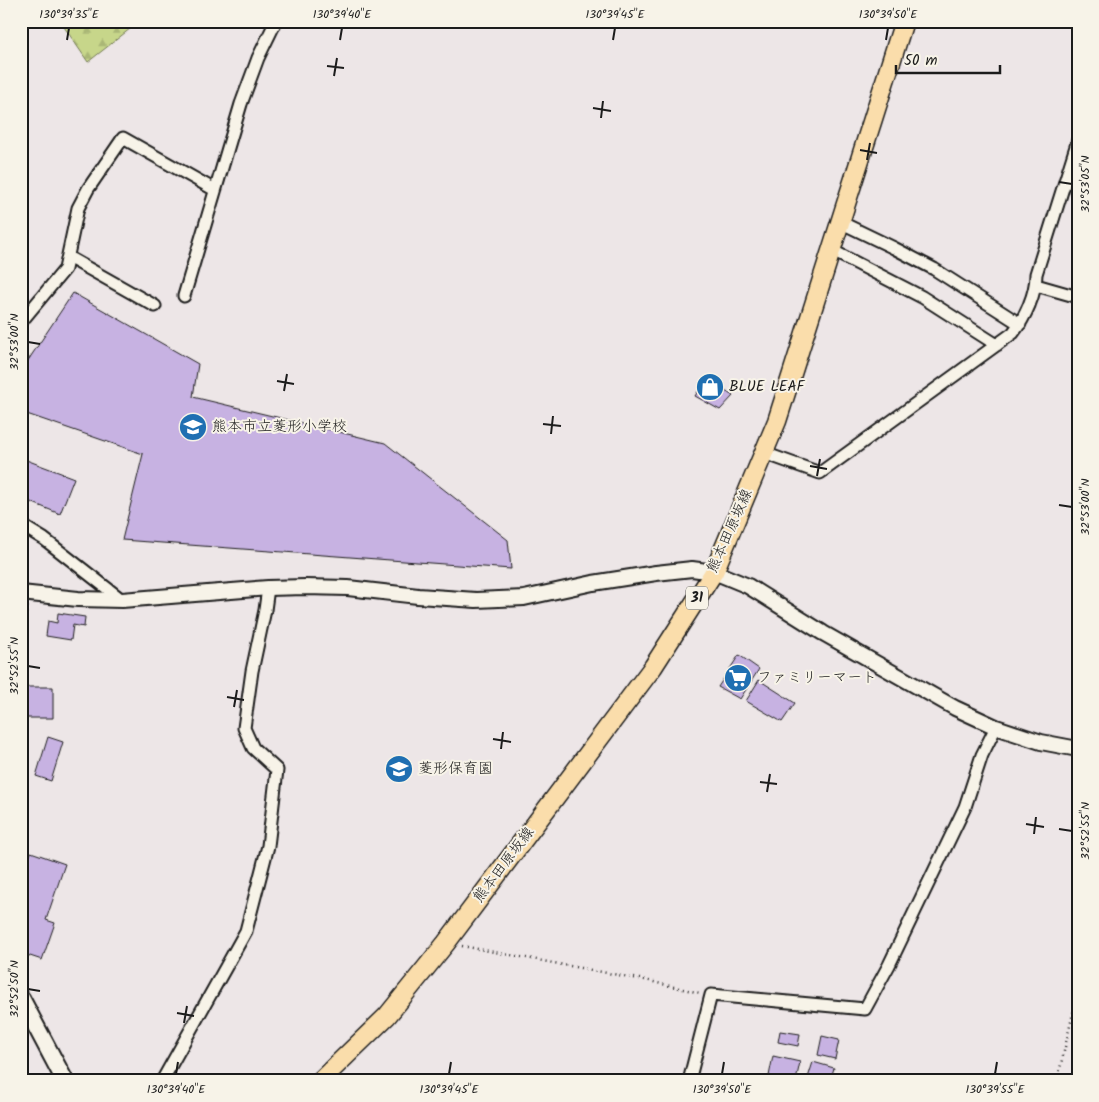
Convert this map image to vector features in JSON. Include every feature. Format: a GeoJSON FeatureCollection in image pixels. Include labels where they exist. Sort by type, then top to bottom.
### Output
{"type":"FeatureCollection","features":[{"type":"Feature","properties":{"kind":"main road","name":"熊本田原坂線"},"geometry":{"type":"LineString","coordinates":[[320,1081],[387,1016],[446,943],[653,667],[714,572],[777,421],[904,21]]}},
{"type":"Feature","properties":{"kind":"main road"},"geometry":{"type":"LineString","coordinates":[[21,998],[65,1081]]}},
{"type":"Feature","properties":{"kind":"street"},"geometry":{"type":"LineString","coordinates":[[184,296],[240,104],[258,58],[276,21]]}},
{"type":"Feature","properties":{"kind":"street"},"geometry":{"type":"LineString","coordinates":[[21,322],[65,269],[78,208],[88,189],[123,138],[215,190]]}},
{"type":"Feature","properties":{"kind":"street"},"geometry":{"type":"LineString","coordinates":[[764,453],[820,473],[1012,334],[1020,324],[1036,285],[1036,274],[1078,140]]}},
{"type":"Feature","properties":{"kind":"street"},"geometry":{"type":"LineString","coordinates":[[840,222],[934,269],[1020,324]]}},
{"type":"Feature","properties":{"kind":"street"},"geometry":{"type":"LineString","coordinates":[[832,250],[922,297],[997,345]]}},
{"type":"Feature","properties":{"kind":"street"},"geometry":{"type":"LineString","coordinates":[[68,257],[155,306]]}},
{"type":"Feature","properties":{"kind":"street"},"geometry":{"type":"LineString","coordinates":[[1036,285],[1078,297]]}},
{"type":"Feature","properties":{"kind":"street"},"geometry":{"type":"LineString","coordinates":[[21,525],[44,539],[122,600]]}},
{"type":"Feature","properties":{"kind":"street"},"geometry":{"type":"LineString","coordinates":[[21,593],[78,599],[122,600],[268,588],[348,588],[476,600],[524,598],[593,583],[656,573],[692,569],[714,572],[748,586],[823,633],[955,708],[996,726],[1041,742],[1078,749]]}},
{"type":"Feature","properties":{"kind":"street"},"geometry":{"type":"LineString","coordinates":[[162,1081],[235,954],[246,931],[268,846],[277,770],[253,748],[244,728],[252,671],[266,610],[268,588]]}},
{"type":"Feature","properties":{"kind":"street"},"geometry":{"type":"LineString","coordinates":[[689,1081],[711,996],[865,1009],[889,964],[965,807],[982,755],[996,726]]}},
{"type":"Feature","properties":{"kind":"path"},"geometry":{"type":"LineString","coordinates":[[446,943],[645,980],[711,996]]}},
{"type":"Feature","properties":{"kind":"path"},"geometry":{"type":"LineString","coordinates":[[1058,1081],[1078,992]]}},
{"type":"Feature","properties":{"kind":"green space"},"geometry":{"type":"Polygon","coordinates":[[[60,21],[140,21],[88,62],[60,21]]]}},
{"type":"Feature","properties":{"kind":"building","name":"熊本市立菱形小学校"},"geometry":{"type":"Polygon","coordinates":[[[73,293],[198,364],[193,397],[385,443],[508,540],[511,569],[122,540],[143,454],[21,412],[21,371],[73,293]]]}},
{"type":"Feature","properties":{"kind":"building","name":"BLUE LEAF"},"geometry":{"type":"Polygon","coordinates":[[[706,379],[733,396],[720,410],[695,396],[706,379]]]}},
{"type":"Feature","properties":{"kind":"building"},"geometry":{"type":"Polygon","coordinates":[[[21,458],[74,478],[60,514],[21,498],[21,458]]]}},
{"type":"Feature","properties":{"kind":"building"},"geometry":{"type":"Polygon","coordinates":[[[21,605],[28,606],[24,627],[21,626],[21,605]]]}},
{"type":"Feature","properties":{"kind":"building"},"geometry":{"type":"Polygon","coordinates":[[[58,613],[85,617],[84,627],[73,625],[71,640],[46,636],[48,621],[57,623],[58,613]]]}},
{"type":"Feature","properties":{"kind":"building","name":"ファミリーマート"},"geometry":{"type":"Polygon","coordinates":[[[739,655],[759,669],[740,699],[718,687],[739,655]]]}},
{"type":"Feature","properties":{"kind":"building"},"geometry":{"type":"Polygon","coordinates":[[[759,680],[795,703],[782,722],[746,701],[759,680]]]}},
{"type":"Feature","properties":{"kind":"building"},"geometry":{"type":"Polygon","coordinates":[[[23,687],[53,687],[53,718],[23,718],[23,687]]]}},
{"type":"Feature","properties":{"kind":"building"},"geometry":{"type":"Polygon","coordinates":[[[48,737],[63,742],[51,781],[36,776],[48,737]]]}},
{"type":"Feature","properties":{"kind":"building"},"geometry":{"type":"Polygon","coordinates":[[[31,852],[65,864],[46,920],[55,923],[42,960],[21,953],[21,859],[28,861],[31,852]]]}},
{"type":"Feature","properties":{"kind":"building"},"geometry":{"type":"Polygon","coordinates":[[[780,1031],[800,1034],[798,1046],[778,1042],[780,1031]]]}},
{"type":"Feature","properties":{"kind":"building"},"geometry":{"type":"Polygon","coordinates":[[[822,1036],[839,1040],[835,1059],[818,1055],[822,1036]]]}},
{"type":"Feature","properties":{"kind":"building"},"geometry":{"type":"Polygon","coordinates":[[[773,1056],[800,1062],[796,1081],[769,1076],[773,1056]]]}},
{"type":"Feature","properties":{"kind":"building"},"geometry":{"type":"Polygon","coordinates":[[[813,1062],[834,1068],[830,1081],[807,1081],[813,1062]]]}},
{"type":"Feature","properties":{"kind":"place","name":"BLUE LEAF"},"geometry":{"type":"Point","coordinates":[710,387]}},
{"type":"Feature","properties":{"kind":"place","name":"熊本市立菱形小学校"},"geometry":{"type":"Point","coordinates":[193,427]}},
{"type":"Feature","properties":{"kind":"place","name":"ファミリーマート"},"geometry":{"type":"Point","coordinates":[738,678]}},
{"type":"Feature","properties":{"kind":"place","name":"菱形保育園"},"geometry":{"type":"Point","coordinates":[399,769]}}]}
